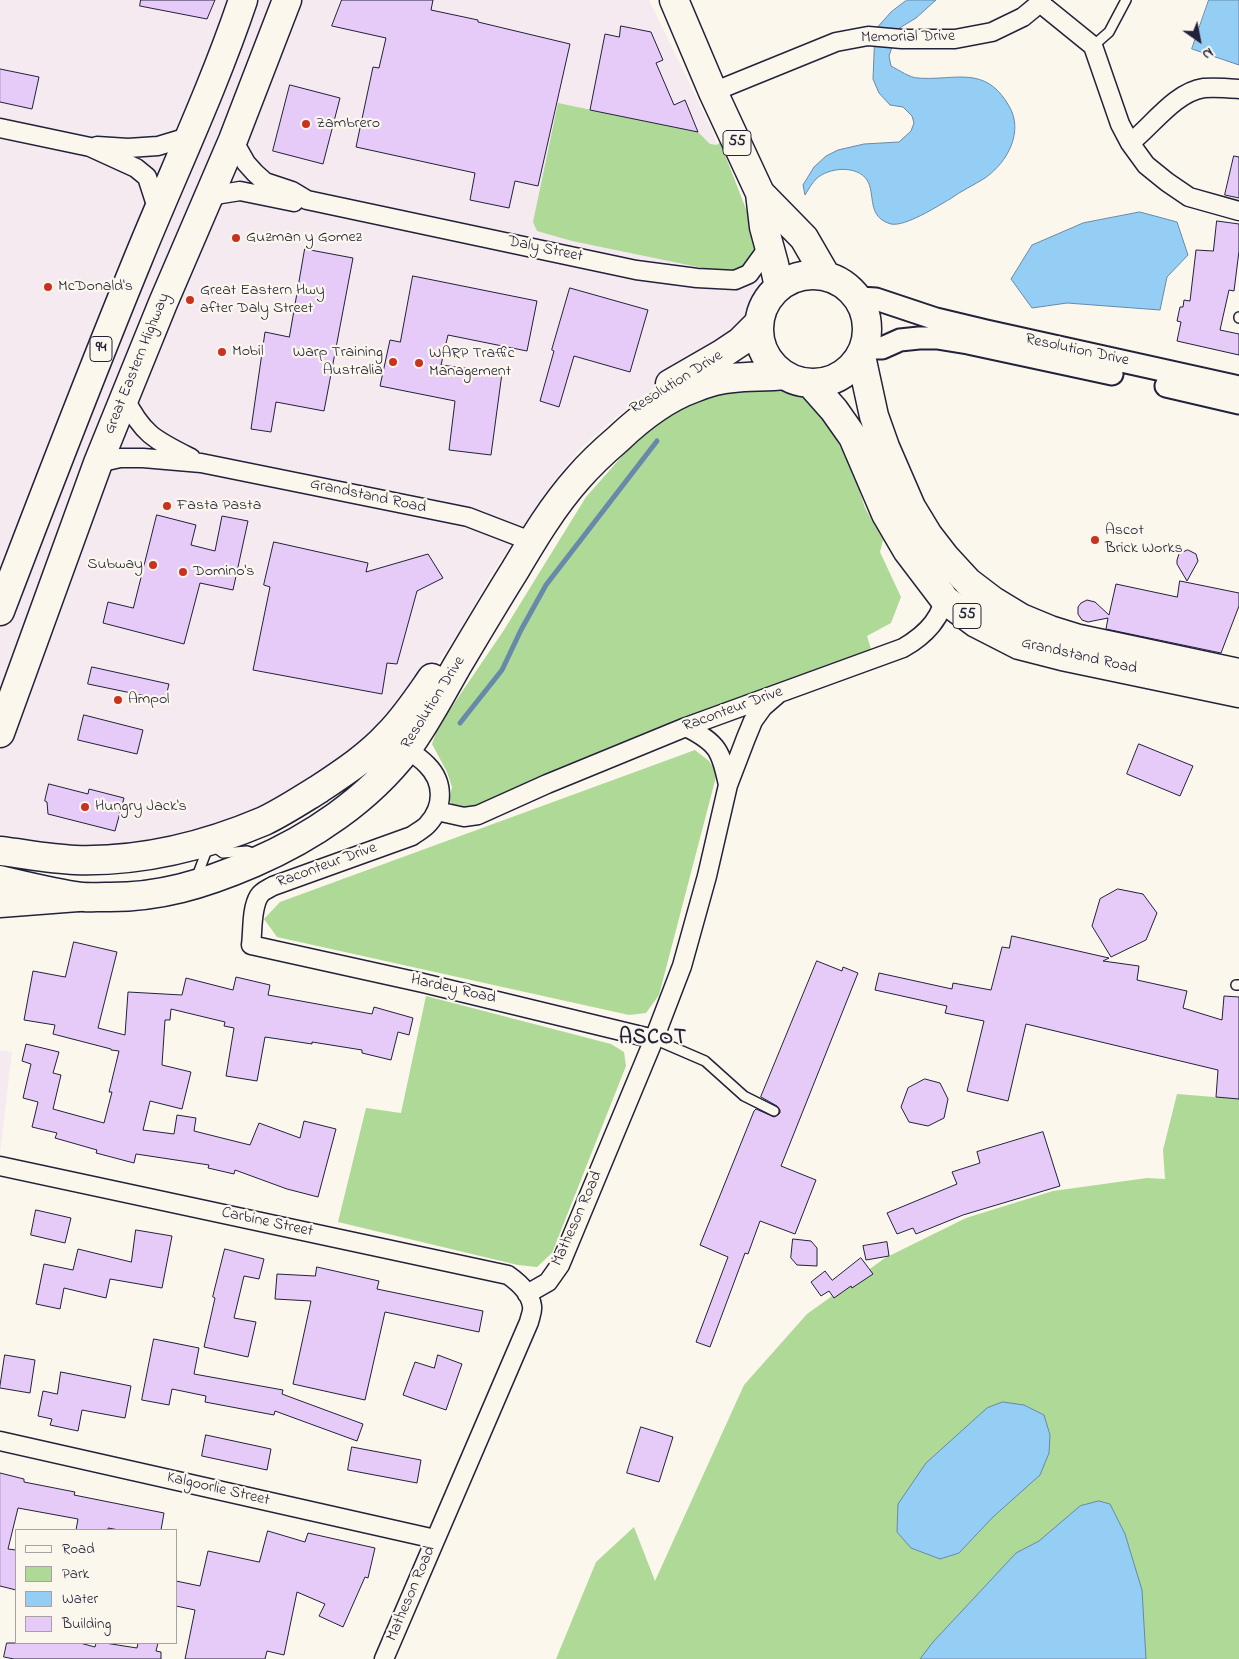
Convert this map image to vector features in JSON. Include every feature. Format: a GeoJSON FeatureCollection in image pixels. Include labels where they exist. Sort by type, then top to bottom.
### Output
{"type":"FeatureCollection","features":[{"type":"Feature","properties":{"kind":"main road","name":"94"},"geometry":{"type":"LineString","coordinates":[[0,611],[91,375],[191,136],[229,42],[243,0]]}},
{"type":"Feature","properties":{"kind":"main road","name":"Great Eastern Highway"},"geometry":{"type":"LineString","coordinates":[[0,733],[98,463],[233,140],[287,0]]}},
{"type":"Feature","properties":{"kind":"main road","name":"55"},"geometry":{"type":"LineString","coordinates":[[674,0],[713,92],[760,193],[764,228],[770,245],[779,287]]}},
{"type":"Feature","properties":{"kind":"main road","name":"55"},"geometry":{"type":"LineString","coordinates":[[760,193],[804,238],[826,276]]}},
{"type":"Feature","properties":{"kind":"main road","name":"55"},"geometry":{"type":"LineString","coordinates":[[811,384],[797,381],[784,375],[764,353],[759,338],[759,323],[762,310],[769,297],[779,287],[793,278],[810,275],[826,276],[850,288],[859,298],[868,322],[868,336],[863,352]]}},
{"type":"Feature","properties":{"kind":"main road","name":"Resolution Drive"},"geometry":{"type":"LineString","coordinates":[[0,880],[78,897],[128,897],[155,894],[190,887],[208,881],[265,857],[298,841],[336,816],[378,780],[397,743],[406,714],[441,667],[526,540],[557,483],[596,440],[614,424],[657,392],[740,342],[759,323]]}},
{"type":"Feature","properties":{"kind":"main road"},"geometry":{"type":"LineString","coordinates":[[811,384],[840,377],[852,368],[863,352]]}},
{"type":"Feature","properties":{"kind":"main road","name":"Grandstand Road"},"geometry":{"type":"LineString","coordinates":[[863,352],[874,416],[911,507],[927,534],[968,582],[993,601],[1021,618],[1043,627],[1079,639],[1239,673]]}},
{"type":"Feature","properties":{"kind":"main road","name":"Resolution Drive"},"geometry":{"type":"LineString","coordinates":[[526,540],[579,476],[627,430],[649,414],[692,388],[734,378],[784,375]]}},
{"type":"Feature","properties":{"kind":"main road","name":"Grandstand Road"},"geometry":{"type":"LineString","coordinates":[[811,384],[834,410],[853,437],[886,514],[907,550],[945,600],[976,623],[1019,645],[1062,656],[1239,693]]}},
{"type":"Feature","properties":{"kind":"main road","name":"Resolution Drive"},"geometry":{"type":"LineString","coordinates":[[0,851],[50,858],[100,860],[153,854],[209,842],[265,820],[294,805],[353,765],[397,743]]}},
{"type":"Feature","properties":{"kind":"main road"},"geometry":{"type":"LineString","coordinates":[[0,903],[78,897]]}},
{"type":"Feature","properties":{"kind":"street"},"geometry":{"type":"LineString","coordinates":[[1041,2],[1093,46],[1120,124],[1130,143],[1146,165],[1167,182],[1189,196],[1239,211]]}},
{"type":"Feature","properties":{"kind":"street","name":"Memorial Drive"},"geometry":{"type":"LineString","coordinates":[[713,92],[836,42],[868,36],[902,39],[955,39],[992,32],[1023,17],[1041,2]]}},
{"type":"Feature","properties":{"kind":"street"},"geometry":{"type":"LineString","coordinates":[[1130,143],[1171,105],[1186,95],[1202,88],[1239,89]]}},
{"type":"Feature","properties":{"kind":"street"},"geometry":{"type":"LineString","coordinates":[[0,128],[90,147],[136,168],[147,177],[158,211]]}},
{"type":"Feature","properties":{"kind":"street"},"geometry":{"type":"LineString","coordinates":[[90,147],[100,145],[128,148],[158,146],[191,136]]}},
{"type":"Feature","properties":{"kind":"street","name":"Daly Street"},"geometry":{"type":"LineString","coordinates":[[233,140],[246,163],[265,182],[292,191],[307,200],[636,270],[697,278],[734,280],[749,274],[770,245]]}},
{"type":"Feature","properties":{"kind":"street","name":"Daly Street"},"geometry":{"type":"LineString","coordinates":[[209,196],[240,191],[292,202],[307,200]]}},
{"type":"Feature","properties":{"kind":"street","name":"Resolution Drive"},"geometry":{"type":"LineString","coordinates":[[859,298],[876,299],[936,319],[986,331],[1239,387]]}},
{"type":"Feature","properties":{"kind":"street","name":"Resolution Drive"},"geometry":{"type":"LineString","coordinates":[[863,352],[882,348],[900,340],[937,338],[1154,383],[1239,403]]}},
{"type":"Feature","properties":{"kind":"street","name":"Grandstand Road"},"geometry":{"type":"LineString","coordinates":[[124,398],[138,423],[151,436],[168,447],[201,463]]}},
{"type":"Feature","properties":{"kind":"street","name":"Grandstand Road"},"geometry":{"type":"LineString","coordinates":[[98,463],[120,458],[143,458],[201,463],[468,517],[526,540]]}},
{"type":"Feature","properties":{"kind":"street","name":"Raconteur Drive"},"geometry":{"type":"LineString","coordinates":[[251,945],[256,905],[259,896],[264,890],[272,886],[412,836],[427,826],[437,811],[464,817],[478,816],[547,784],[686,726],[903,648],[916,641],[933,624],[945,600],[946,584],[941,566],[927,534]]}},
{"type":"Feature","properties":{"kind":"street","name":"Matheson Road"},"geometry":{"type":"LineString","coordinates":[[384,1659],[530,1322],[532,1307],[527,1294],[548,1282],[560,1265],[654,1039],[682,966],[707,876],[728,785],[753,721],[763,707],[778,694]]}},
{"type":"Feature","properties":{"kind":"street","name":"Matheson Road"},"geometry":{"type":"LineString","coordinates":[[686,726],[704,736],[717,748],[728,785]]}},
{"type":"Feature","properties":{"kind":"street"},"geometry":{"type":"LineString","coordinates":[[397,743],[427,765],[440,787],[441,798],[437,811]]}},
{"type":"Feature","properties":{"kind":"street","name":"Hardey Road"},"geometry":{"type":"LineString","coordinates":[[251,945],[423,983],[654,1039]]}},
{"type":"Feature","properties":{"kind":"street","name":"Carbine Street"},"geometry":{"type":"LineString","coordinates":[[0,1166],[508,1275],[519,1282],[527,1294]]}},
{"type":"Feature","properties":{"kind":"street","name":"Kalgoorlie Street"},"geometry":{"type":"LineString","coordinates":[[0,1441],[435,1539]]}},
{"type":"Feature","properties":{"kind":"lane"},"geometry":{"type":"LineString","coordinates":[[1093,46],[1109,32],[1126,0]]}},
{"type":"Feature","properties":{"kind":"lane"},"geometry":{"type":"LineString","coordinates":[[190,887],[198,877],[209,842],[224,853],[247,850],[265,857]]}},
{"type":"Feature","properties":{"kind":"lane"},"geometry":{"type":"LineString","coordinates":[[654,1039],[705,1062],[744,1096],[774,1111]]}},
{"type":"Feature","properties":{"kind":"shaded area"},"geometry":{"type":"Polygon","coordinates":[[[0,0],[649,0],[711,128],[758,252],[761,290],[752,321],[670,376],[617,416],[582,447],[552,483],[491,575],[458,633],[403,713],[299,794],[228,825],[191,830],[154,839],[96,846],[56,844],[0,834],[0,0]]]}},
{"type":"Feature","properties":{"kind":"shaded area"},"geometry":{"type":"Polygon","coordinates":[[[0,1050],[12,1052],[0,1153],[0,1050]]]}},
{"type":"Feature","properties":{"kind":"green space"},"geometry":{"type":"Polygon","coordinates":[[[558,103],[698,132],[710,144],[717,145],[720,142],[758,240],[752,257],[738,269],[727,273],[572,241],[537,231],[533,222],[558,103]]]}},
{"type":"Feature","properties":{"kind":"green space"},"geometry":{"type":"Polygon","coordinates":[[[780,387],[798,394],[819,412],[852,468],[865,508],[883,540],[880,552],[901,597],[891,623],[867,636],[874,659],[467,809],[457,810],[449,800],[452,787],[447,772],[432,744],[438,727],[504,630],[586,497],[639,437],[674,410],[730,388],[780,387]]]}},
{"type":"Feature","properties":{"kind":"green space"},"geometry":{"type":"Polygon","coordinates":[[[695,750],[709,761],[717,773],[659,995],[646,1013],[629,1015],[277,937],[264,919],[280,902],[695,750]]]}},
{"type":"Feature","properties":{"kind":"green space"},"geometry":{"type":"Polygon","coordinates":[[[426,996],[611,1044],[624,1052],[626,1066],[552,1253],[537,1267],[518,1265],[338,1222],[366,1108],[401,1113],[426,996]]]}},
{"type":"Feature","properties":{"kind":"green space"},"geometry":{"type":"Polygon","coordinates":[[[1177,1094],[1239,1099],[1239,1659],[556,1659],[596,1562],[634,1527],[655,1581],[744,1385],[807,1314],[885,1258],[966,1218],[1053,1191],[1147,1178],[1165,1179],[1163,1150],[1177,1094]]]}},
{"type":"Feature","properties":{"kind":"water"},"geometry":{"type":"Polygon","coordinates":[[[907,0],[936,0],[916,18],[898,29],[889,56],[891,66],[915,78],[968,77],[990,84],[1000,93],[1009,106],[1015,126],[1014,136],[1007,155],[1001,164],[985,178],[921,215],[904,222],[891,224],[883,221],[878,216],[873,205],[870,186],[867,180],[857,172],[843,169],[828,172],[816,179],[805,195],[803,185],[814,167],[826,156],[838,150],[864,144],[899,142],[911,131],[914,123],[912,116],[903,107],[890,105],[879,93],[873,79],[875,30],[891,12],[907,0]]]}},
{"type":"Feature","properties":{"kind":"water"},"geometry":{"type":"Polygon","coordinates":[[[1209,0],[1239,0],[1239,65],[1192,49],[1209,0]]]}},
{"type":"Feature","properties":{"kind":"water"},"geometry":{"type":"Polygon","coordinates":[[[1140,212],[1177,222],[1188,255],[1167,277],[1160,310],[1067,303],[1032,308],[1011,279],[1032,245],[1083,223],[1140,212]]]}},
{"type":"Feature","properties":{"kind":"water"},"geometry":{"type":"Polygon","coordinates":[[[1003,1402],[1024,1405],[1044,1415],[1050,1435],[1049,1453],[1040,1475],[993,1517],[959,1553],[940,1559],[911,1548],[897,1532],[898,1504],[926,1463],[987,1408],[1003,1402]]]}},
{"type":"Feature","properties":{"kind":"water"},"geometry":{"type":"Polygon","coordinates":[[[1099,1501],[1110,1504],[1125,1534],[1142,1590],[1146,1659],[920,1659],[933,1642],[1016,1553],[1039,1541],[1080,1506],[1099,1501]]]}},
{"type":"Feature","properties":{"kind":"building"},"geometry":{"type":"Polygon","coordinates":[[[141,0],[215,0],[207,19],[140,6],[141,0]]]}},
{"type":"Feature","properties":{"kind":"building"},"geometry":{"type":"Polygon","coordinates":[[[342,0],[433,0],[431,10],[570,44],[538,186],[515,181],[509,208],[470,200],[475,173],[356,147],[373,67],[379,68],[386,38],[332,26],[342,0]]]}},
{"type":"Feature","properties":{"kind":"building"},"geometry":{"type":"Polygon","coordinates":[[[621,26],[651,32],[663,60],[656,63],[674,105],[685,100],[698,132],[590,110],[605,34],[619,37],[621,26]]]}},
{"type":"Feature","properties":{"kind":"building"},"geometry":{"type":"Polygon","coordinates":[[[0,69],[39,77],[32,109],[0,102],[0,69]]]}},
{"type":"Feature","properties":{"kind":"building","name":"Zambrero"},"geometry":{"type":"Polygon","coordinates":[[[290,85],[340,98],[323,164],[273,151],[290,85]]]}},
{"type":"Feature","properties":{"kind":"building"},"geometry":{"type":"Polygon","coordinates":[[[1234,156],[1239,157],[1239,198],[1225,195],[1234,156]]]}},
{"type":"Feature","properties":{"kind":"building"},"geometry":{"type":"Polygon","coordinates":[[[1217,221],[1239,224],[1239,251],[1234,291],[1229,290],[1220,330],[1239,334],[1239,355],[1177,341],[1181,322],[1177,321],[1180,307],[1183,307],[1184,300],[1190,301],[1196,250],[1213,251],[1217,221]]]}},
{"type":"Feature","properties":{"kind":"building"},"geometry":{"type":"Polygon","coordinates":[[[305,249],[353,258],[324,411],[276,402],[271,432],[251,429],[265,332],[289,337],[305,249]]]}},
{"type":"Feature","properties":{"kind":"building"},"geometry":{"type":"Polygon","coordinates":[[[413,276],[537,301],[527,351],[448,335],[441,365],[502,373],[491,455],[449,450],[455,401],[380,386],[390,340],[400,342],[413,276]]]}},
{"type":"Feature","properties":{"kind":"building"},"geometry":{"type":"Polygon","coordinates":[[[570,288],[648,310],[630,372],[574,356],[559,407],[540,401],[570,288]]]}},
{"type":"Feature","properties":{"kind":"building"},"geometry":{"type":"Polygon","coordinates":[[[157,515],[196,525],[191,545],[215,551],[222,516],[248,521],[233,590],[200,583],[184,644],[103,623],[108,602],[133,608],[157,515]]]}},
{"type":"Feature","properties":{"kind":"building"},"geometry":{"type":"Polygon","coordinates":[[[274,542],[368,563],[366,572],[428,554],[443,578],[417,591],[397,664],[387,663],[382,694],[253,670],[270,587],[264,585],[274,542]]]}},
{"type":"Feature","properties":{"kind":"building"},"geometry":{"type":"Polygon","coordinates":[[[1188,550],[1196,554],[1198,561],[1187,581],[1177,564],[1177,560],[1179,554],[1188,550]]]}},
{"type":"Feature","properties":{"kind":"building"},"geometry":{"type":"Polygon","coordinates":[[[1180,581],[1239,593],[1239,606],[1221,653],[1106,629],[1108,618],[1088,622],[1082,620],[1078,614],[1078,607],[1087,600],[1095,602],[1109,615],[1116,584],[1177,597],[1180,581]]]}},
{"type":"Feature","properties":{"kind":"building"},"geometry":{"type":"Polygon","coordinates":[[[92,667],[169,684],[165,700],[88,684],[92,667]]]}},
{"type":"Feature","properties":{"kind":"building"},"geometry":{"type":"Polygon","coordinates":[[[84,715],[143,730],[137,754],[78,740],[84,715]]]}},
{"type":"Feature","properties":{"kind":"building"},"geometry":{"type":"Polygon","coordinates":[[[1139,744],[1193,766],[1180,796],[1127,774],[1139,744]]]}},
{"type":"Feature","properties":{"kind":"building","name":"Hungry Jack's"},"geometry":{"type":"Polygon","coordinates":[[[49,784],[88,794],[89,789],[124,798],[115,831],[48,814],[47,802],[45,801],[49,784]]]}},
{"type":"Feature","properties":{"kind":"building"},"geometry":{"type":"Polygon","coordinates":[[[1118,889],[1143,894],[1157,913],[1146,940],[1111,957],[1092,926],[1100,899],[1118,889]]]}},
{"type":"Feature","properties":{"kind":"building"},"geometry":{"type":"Polygon","coordinates":[[[1012,936],[1109,958],[1103,961],[1139,966],[1137,980],[1187,991],[1183,1008],[1222,1020],[1224,996],[1239,997],[1239,1099],[1216,1097],[1218,1070],[1026,1024],[1008,1101],[967,1091],[984,1021],[945,1013],[947,1006],[875,990],[879,973],[952,989],[953,983],[991,990],[1002,947],[1009,948],[1012,936]]]}},
{"type":"Feature","properties":{"kind":"building"},"geometry":{"type":"Polygon","coordinates":[[[74,942],[117,952],[98,1028],[125,1035],[128,992],[182,995],[186,978],[233,990],[236,977],[270,985],[268,995],[372,1014],[374,1007],[413,1018],[409,1035],[398,1032],[391,1060],[362,1053],[362,1050],[265,1037],[257,1081],[226,1076],[234,1028],[224,1026],[225,1022],[171,1009],[170,1020],[165,1020],[162,1065],[191,1072],[182,1109],[150,1101],[143,1130],[174,1134],[177,1115],[196,1118],[194,1131],[250,1145],[259,1123],[300,1138],[304,1121],[336,1129],[318,1197],[287,1189],[235,1170],[234,1174],[208,1168],[209,1165],[136,1154],[134,1163],[96,1153],[97,1150],[55,1138],[57,1133],[32,1127],[38,1102],[23,1098],[31,1064],[22,1061],[26,1044],[59,1052],[53,1073],[61,1075],[53,1109],[104,1123],[112,1092],[109,1092],[119,1051],[53,1034],[55,1025],[24,1020],[33,971],[65,977],[74,942]]]}},
{"type":"Feature","properties":{"kind":"building"},"geometry":{"type":"Polygon","coordinates":[[[817,961],[842,971],[843,967],[858,973],[781,1166],[816,1180],[795,1234],[760,1221],[748,1254],[745,1253],[710,1347],[696,1342],[728,1257],[700,1245],[754,1111],[756,1109],[774,1117],[780,1113],[777,1106],[761,1097],[817,961]]]}},
{"type":"Feature","properties":{"kind":"building"},"geometry":{"type":"Polygon","coordinates":[[[925,1079],[940,1083],[948,1099],[944,1118],[928,1126],[909,1122],[901,1107],[908,1088],[925,1079]]]}},
{"type":"Feature","properties":{"kind":"building"},"geometry":{"type":"Polygon","coordinates":[[[1043,1132],[1060,1186],[963,1215],[916,1234],[913,1228],[897,1234],[887,1213],[957,1184],[952,1172],[980,1163],[977,1152],[1043,1132]]]}},
{"type":"Feature","properties":{"kind":"building"},"geometry":{"type":"Polygon","coordinates":[[[36,1210],[71,1218],[65,1243],[31,1235],[36,1210]]]}},
{"type":"Feature","properties":{"kind":"building"},"geometry":{"type":"Polygon","coordinates":[[[136,1230],[172,1236],[162,1288],[110,1279],[106,1298],[64,1288],[60,1309],[36,1304],[44,1264],[73,1270],[78,1249],[131,1262],[136,1230]]]}},
{"type":"Feature","properties":{"kind":"building"},"geometry":{"type":"Polygon","coordinates":[[[793,1239],[811,1241],[817,1248],[817,1266],[797,1265],[791,1258],[793,1239]]]}},
{"type":"Feature","properties":{"kind":"building"},"geometry":{"type":"Polygon","coordinates":[[[887,1242],[889,1256],[866,1260],[863,1246],[887,1242]]]}},
{"type":"Feature","properties":{"kind":"building"},"geometry":{"type":"Polygon","coordinates":[[[225,1249],[264,1259],[259,1279],[244,1276],[234,1318],[256,1322],[248,1357],[204,1347],[215,1298],[213,1297],[225,1249]]]}},
{"type":"Feature","properties":{"kind":"building"},"geometry":{"type":"Polygon","coordinates":[[[861,1258],[873,1274],[834,1298],[829,1291],[821,1296],[811,1282],[825,1271],[832,1280],[861,1258]]]}},
{"type":"Feature","properties":{"kind":"building"},"geometry":{"type":"Polygon","coordinates":[[[317,1267],[379,1281],[377,1289],[483,1311],[479,1332],[385,1312],[365,1400],[293,1384],[311,1301],[275,1299],[277,1274],[315,1276],[317,1267]]]}},
{"type":"Feature","properties":{"kind":"building"},"geometry":{"type":"Polygon","coordinates":[[[154,1339],[199,1348],[194,1374],[283,1390],[282,1394],[363,1424],[357,1441],[275,1411],[274,1415],[205,1402],[206,1396],[172,1389],[169,1405],[142,1400],[154,1339]]]}},
{"type":"Feature","properties":{"kind":"building"},"geometry":{"type":"Polygon","coordinates":[[[5,1355],[35,1360],[30,1393],[0,1388],[5,1355]]]}},
{"type":"Feature","properties":{"kind":"building"},"geometry":{"type":"Polygon","coordinates":[[[438,1355],[462,1364],[446,1410],[403,1395],[415,1362],[434,1368],[438,1355]]]}},
{"type":"Feature","properties":{"kind":"building"},"geometry":{"type":"Polygon","coordinates":[[[61,1372],[131,1386],[125,1418],[82,1410],[78,1431],[50,1425],[52,1419],[38,1416],[43,1391],[57,1394],[61,1372]]]}},
{"type":"Feature","properties":{"kind":"building"},"geometry":{"type":"Polygon","coordinates":[[[641,1427],[673,1437],[659,1482],[627,1473],[641,1427]]]}},
{"type":"Feature","properties":{"kind":"building"},"geometry":{"type":"Polygon","coordinates":[[[206,1435],[271,1449],[267,1470],[202,1456],[206,1435]]]}},
{"type":"Feature","properties":{"kind":"building"},"geometry":{"type":"Polygon","coordinates":[[[352,1447],[421,1460],[417,1483],[348,1470],[352,1447]]]}},
{"type":"Feature","properties":{"kind":"building"},"geometry":{"type":"Polygon","coordinates":[[[0,1473],[24,1479],[24,1482],[75,1492],[74,1495],[164,1513],[161,1529],[76,1529],[78,1519],[18,1508],[8,1549],[15,1550],[15,1590],[0,1586],[0,1473]]]}},
{"type":"Feature","properties":{"kind":"building"},"geometry":{"type":"Polygon","coordinates":[[[268,1531],[305,1542],[308,1533],[375,1548],[368,1578],[365,1577],[343,1627],[319,1616],[325,1604],[297,1592],[284,1655],[267,1651],[265,1659],[185,1659],[195,1610],[178,1606],[178,1581],[200,1586],[208,1551],[259,1562],[268,1531]]]}},
{"type":"Feature","properties":{"kind":"building"},"geometry":{"type":"Polygon","coordinates":[[[7,1643],[84,1644],[95,1647],[96,1644],[111,1644],[137,1648],[138,1644],[158,1644],[156,1651],[161,1652],[161,1659],[14,1659],[4,1657],[7,1643]]]}},
{"type":"Feature","properties":{"kind":"waterway"},"geometry":{"type":"LineString","coordinates":[[460,723],[502,670],[521,630],[546,585],[657,441]]}},
{"type":"Feature","properties":{"kind":"place","name":"Zambrero"},"geometry":{"type":"Point","coordinates":[306,124]}},
{"type":"Feature","properties":{"kind":"place","name":"Guzman y Gomez"},"geometry":{"type":"Point","coordinates":[236,238]}},
{"type":"Feature","properties":{"kind":"place","name":"McDonald's"},"geometry":{"type":"Point","coordinates":[48,287]}},
{"type":"Feature","properties":{"kind":"place","name":"Great Eastern Hwy after Daly Street"},"geometry":{"type":"Point","coordinates":[190,300]}},
{"type":"Feature","properties":{"kind":"place","name":"Mobil"},"geometry":{"type":"Point","coordinates":[222,352]}},
{"type":"Feature","properties":{"kind":"place","name":"Warp Training Australia"},"geometry":{"type":"Point","coordinates":[393,362]}},
{"type":"Feature","properties":{"kind":"place","name":"WARP Traffic Management"},"geometry":{"type":"Point","coordinates":[419,363]}},
{"type":"Feature","properties":{"kind":"place","name":"Fasta Pasta"},"geometry":{"type":"Point","coordinates":[167,506]}},
{"type":"Feature","properties":{"kind":"place","name":"Ascot Brick Works"},"geometry":{"type":"Point","coordinates":[1095,540]}},
{"type":"Feature","properties":{"kind":"place","name":"Subway"},"geometry":{"type":"Point","coordinates":[153,565]}},
{"type":"Feature","properties":{"kind":"place","name":"Domino's"},"geometry":{"type":"Point","coordinates":[183,572]}},
{"type":"Feature","properties":{"kind":"place","name":"Ampol"},"geometry":{"type":"Point","coordinates":[118,700]}},
{"type":"Feature","properties":{"kind":"place","name":"Hungry Jack's"},"geometry":{"type":"Point","coordinates":[85,807]}},
{"type":"Feature","properties":{"kind":"district","name":"ASCOT"},"geometry":{"type":"Point","coordinates":[653,1040]}}]}
